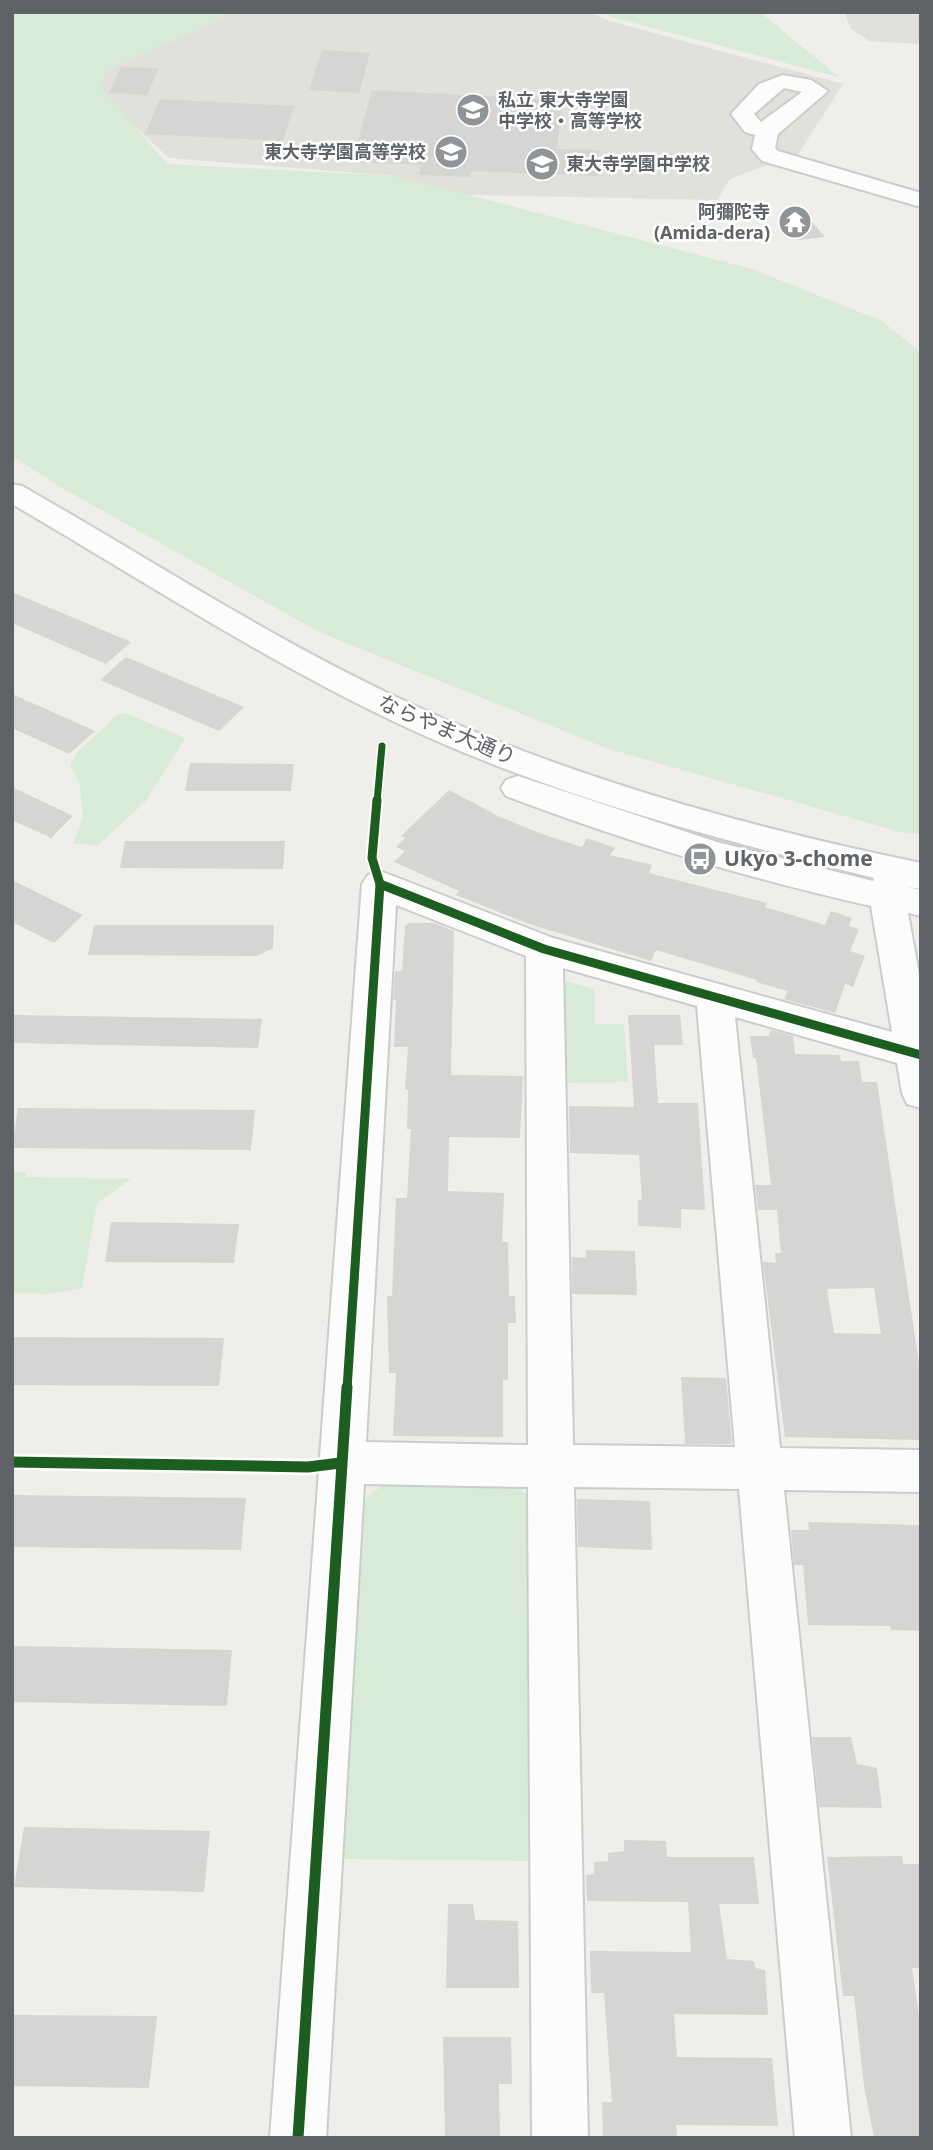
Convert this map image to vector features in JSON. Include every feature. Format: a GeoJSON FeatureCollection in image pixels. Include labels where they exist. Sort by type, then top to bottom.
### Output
{"type":"FeatureCollection","features":[{"type":"Feature","properties":{"kind":"street"},"geometry":{"type":"LineString","coordinates":[[767,131],[763,149],[770,156],[921,200]]}},
{"type":"Feature","properties":{"kind":"street","name":"ならやま大通り"},"geometry":{"type":"LineString","coordinates":[[12,492],[198,603],[354,689],[486,748],[639,802],[905,887]]}},
{"type":"Feature","properties":{"kind":"street","name":"ならやま大通り"},"geometry":{"type":"LineString","coordinates":[[12,522],[175,618],[347,713],[489,776],[606,822],[905,887]]}},
{"type":"Feature","properties":{"kind":"street"},"geometry":{"type":"LineString","coordinates":[[298,2138],[340,1463],[380,884],[544,949],[917,1054]]}},
{"type":"Feature","properties":{"kind":"street"},"geometry":{"type":"LineString","coordinates":[[905,887],[921,1093]]}},
{"type":"Feature","properties":{"kind":"street"},"geometry":{"type":"LineString","coordinates":[[544,949],[560,2138]]}},
{"type":"Feature","properties":{"kind":"street"},"geometry":{"type":"LineString","coordinates":[[715,999],[823,2138]]}},
{"type":"Feature","properties":{"kind":"street"},"geometry":{"type":"LineString","coordinates":[[340,1463],[921,1471]]}},
{"type":"Feature","properties":{"kind":"shaded area","name":"私立 東大寺学園 中学校・高等学校"},"geometry":{"type":"Polygon","coordinates":[[[327,12],[589,12],[610,21],[843,84],[799,153],[730,179],[717,200],[472,195],[424,190],[396,176],[169,158],[133,125],[101,88],[105,71],[230,15],[327,12]]]}},
{"type":"Feature","properties":{"kind":"shaded area"},"geometry":{"type":"Polygon","coordinates":[[[845,12],[921,12],[921,44],[869,41],[850,28],[845,12]]]}},
{"type":"Feature","properties":{"kind":"green space"},"geometry":{"type":"Polygon","coordinates":[[[12,12],[326,12],[230,15],[105,71],[101,88],[167,164],[396,176],[752,269],[882,321],[921,353],[921,834],[900,832],[606,748],[319,632],[62,488],[12,456],[12,12]]]}},
{"type":"Feature","properties":{"kind":"green space"},"geometry":{"type":"Polygon","coordinates":[[[599,12],[760,12],[839,77],[615,18],[599,12]]]}},
{"type":"Feature","properties":{"kind":"green space"},"geometry":{"type":"Polygon","coordinates":[[[125,713],[185,738],[146,801],[97,846],[74,843],[83,816],[79,782],[70,765],[76,754],[117,715],[125,713]]]}},
{"type":"Feature","properties":{"kind":"green space"},"geometry":{"type":"Polygon","coordinates":[[[565,981],[594,989],[595,1024],[624,1024],[628,1082],[562,1083],[565,981]]]}},
{"type":"Feature","properties":{"kind":"green space"},"geometry":{"type":"Polygon","coordinates":[[[12,1172],[26,1172],[26,1177],[131,1179],[97,1203],[82,1288],[48,1294],[12,1293],[12,1172]]]}},
{"type":"Feature","properties":{"kind":"green space"},"geometry":{"type":"Polygon","coordinates":[[[383,1485],[519,1487],[532,1501],[536,1861],[342,1859],[361,1501],[383,1485]]]}},
{"type":"Feature","properties":{"kind":"building"},"geometry":{"type":"Polygon","coordinates":[[[322,50],[370,53],[359,93],[309,90],[322,50]]]}},
{"type":"Feature","properties":{"kind":"building"},"geometry":{"type":"Polygon","coordinates":[[[121,67],[159,68],[147,95],[109,93],[121,67]]]}},
{"type":"Feature","properties":{"kind":"building"},"geometry":{"type":"Polygon","coordinates":[[[372,90],[562,100],[557,149],[599,150],[598,176],[471,171],[470,177],[419,175],[421,165],[352,162],[372,90]]]}},
{"type":"Feature","properties":{"kind":"building"},"geometry":{"type":"Polygon","coordinates":[[[160,99],[294,106],[283,141],[145,134],[160,99]]]}},
{"type":"Feature","properties":{"kind":"building"},"geometry":{"type":"Polygon","coordinates":[[[808,217],[825,237],[798,240],[783,220],[808,217]]]}},
{"type":"Feature","properties":{"kind":"building"},"geometry":{"type":"Polygon","coordinates":[[[12,592],[131,642],[106,664],[12,623],[12,592]]]}},
{"type":"Feature","properties":{"kind":"building"},"geometry":{"type":"Polygon","coordinates":[[[126,657],[244,707],[219,731],[100,680],[126,657]]]}},
{"type":"Feature","properties":{"kind":"building"},"geometry":{"type":"Polygon","coordinates":[[[12,694],[95,731],[69,754],[12,728],[12,694]]]}},
{"type":"Feature","properties":{"kind":"building"},"geometry":{"type":"Polygon","coordinates":[[[190,763],[294,764],[291,791],[185,791],[190,763]]]}},
{"type":"Feature","properties":{"kind":"building"},"geometry":{"type":"Polygon","coordinates":[[[12,787],[73,816],[51,838],[12,820],[12,787]]]}},
{"type":"Feature","properties":{"kind":"building"},"geometry":{"type":"Polygon","coordinates":[[[449,790],[500,817],[542,834],[582,847],[587,838],[615,848],[610,855],[652,865],[649,873],[767,903],[765,907],[825,925],[831,911],[852,918],[849,926],[859,929],[850,951],[865,956],[853,987],[845,984],[835,1013],[784,999],[788,991],[756,982],[757,980],[656,950],[651,961],[529,924],[456,895],[459,891],[394,862],[405,851],[396,847],[405,838],[401,836],[449,790]]]}},
{"type":"Feature","properties":{"kind":"building"},"geometry":{"type":"Polygon","coordinates":[[[125,841],[285,841],[283,869],[120,868],[125,841]]]}},
{"type":"Feature","properties":{"kind":"building"},"geometry":{"type":"Polygon","coordinates":[[[12,880],[83,915],[54,943],[12,922],[12,880]]]}},
{"type":"Feature","properties":{"kind":"building"},"geometry":{"type":"Polygon","coordinates":[[[409,923],[434,923],[454,931],[451,1075],[523,1076],[520,1138],[449,1137],[448,1191],[504,1193],[502,1242],[508,1242],[509,1296],[515,1296],[516,1323],[508,1323],[508,1380],[503,1380],[503,1437],[393,1436],[396,1373],[389,1373],[387,1296],[392,1296],[396,1198],[407,1198],[411,1129],[407,1129],[408,1090],[405,1090],[408,1047],[394,1047],[396,1000],[393,1000],[395,971],[402,971],[405,926],[409,923]]]}},
{"type":"Feature","properties":{"kind":"building"},"geometry":{"type":"Polygon","coordinates":[[[94,925],[274,925],[273,948],[257,956],[88,955],[94,925]]]}},
{"type":"Feature","properties":{"kind":"building"},"geometry":{"type":"Polygon","coordinates":[[[12,1015],[262,1019],[258,1048],[12,1043],[12,1015]]]}},
{"type":"Feature","properties":{"kind":"building"},"geometry":{"type":"Polygon","coordinates":[[[628,1015],[680,1015],[683,1045],[654,1045],[658,1103],[698,1103],[705,1210],[681,1209],[681,1228],[638,1226],[638,1200],[642,1200],[639,1155],[570,1153],[569,1106],[634,1107],[628,1015]]]}},
{"type":"Feature","properties":{"kind":"building"},"geometry":{"type":"Polygon","coordinates":[[[771,1030],[793,1036],[795,1054],[840,1055],[841,1061],[859,1061],[862,1082],[877,1082],[921,1377],[921,1440],[785,1437],[763,1262],[776,1263],[775,1253],[781,1253],[777,1210],[758,1210],[755,1185],[771,1185],[756,1058],[753,1058],[750,1036],[769,1036],[771,1030]],[[874,1288],[827,1289],[834,1333],[881,1334],[874,1288]]]}},
{"type":"Feature","properties":{"kind":"building"},"geometry":{"type":"Polygon","coordinates":[[[18,1108],[255,1110],[251,1150],[12,1148],[18,1108]]]}},
{"type":"Feature","properties":{"kind":"building"},"geometry":{"type":"Polygon","coordinates":[[[111,1222],[239,1224],[234,1263],[105,1262],[111,1222]]]}},
{"type":"Feature","properties":{"kind":"building"},"geometry":{"type":"Polygon","coordinates":[[[586,1250],[635,1251],[637,1295],[572,1294],[572,1257],[586,1258],[586,1250]]]}},
{"type":"Feature","properties":{"kind":"building"},"geometry":{"type":"Polygon","coordinates":[[[12,1337],[224,1338],[219,1386],[12,1385],[12,1337]]]}},
{"type":"Feature","properties":{"kind":"building"},"geometry":{"type":"Polygon","coordinates":[[[681,1377],[726,1378],[732,1444],[685,1444],[681,1377]]]}},
{"type":"Feature","properties":{"kind":"building"},"geometry":{"type":"Polygon","coordinates":[[[12,1495],[246,1498],[241,1550],[12,1547],[12,1495]]]}},
{"type":"Feature","properties":{"kind":"building"},"geometry":{"type":"Polygon","coordinates":[[[577,1499],[650,1501],[652,1550],[578,1547],[577,1499]]]}},
{"type":"Feature","properties":{"kind":"building"},"geometry":{"type":"Polygon","coordinates":[[[808,1522],[921,1525],[921,1631],[891,1630],[890,1626],[808,1625],[803,1565],[794,1565],[791,1530],[809,1530],[808,1522]]]}},
{"type":"Feature","properties":{"kind":"building"},"geometry":{"type":"Polygon","coordinates":[[[12,1646],[232,1650],[227,1706],[12,1702],[12,1646]]]}},
{"type":"Feature","properties":{"kind":"building"},"geometry":{"type":"Polygon","coordinates":[[[812,1737],[851,1737],[857,1764],[877,1768],[882,1808],[819,1807],[812,1737]]]}},
{"type":"Feature","properties":{"kind":"building"},"geometry":{"type":"Polygon","coordinates":[[[24,1827],[210,1831],[204,1892],[14,1887],[24,1827]]]}},
{"type":"Feature","properties":{"kind":"building"},"geometry":{"type":"Polygon","coordinates":[[[624,1840],[666,1841],[667,1857],[754,1857],[759,1904],[719,1904],[727,1959],[754,1961],[756,1968],[765,1970],[768,2015],[674,2014],[677,2057],[772,2058],[778,2126],[676,2125],[677,2138],[603,2138],[602,2102],[612,2102],[604,1993],[591,1993],[590,1951],[691,1952],[688,1902],[587,1901],[586,1875],[594,1874],[594,1862],[608,1861],[608,1853],[624,1851],[624,1840]]]}},
{"type":"Feature","properties":{"kind":"building"},"geometry":{"type":"Polygon","coordinates":[[[902,1856],[903,1864],[921,1864],[921,1968],[912,1968],[921,2029],[921,2138],[874,2138],[864,2086],[854,1996],[843,1996],[827,1857],[902,1856]]]}},
{"type":"Feature","properties":{"kind":"building"},"geometry":{"type":"Polygon","coordinates":[[[448,1904],[473,1904],[475,1920],[518,1921],[519,1988],[446,1988],[448,1904]]]}},
{"type":"Feature","properties":{"kind":"building"},"geometry":{"type":"Polygon","coordinates":[[[12,2015],[157,2016],[149,2088],[12,2086],[12,2015]]]}},
{"type":"Feature","properties":{"kind":"building"},"geometry":{"type":"Polygon","coordinates":[[[443,2037],[511,2037],[512,2084],[499,2084],[500,2138],[445,2138],[443,2037]]]}},
{"type":"Feature","properties":{"kind":"cycle path"},"geometry":{"type":"LineString","coordinates":[[298,2138],[380,884],[372,858],[382,746]]}},
{"type":"Feature","properties":{"kind":"cycle path"},"geometry":{"type":"LineString","coordinates":[[380,884],[544,949],[921,1055]]}},
{"type":"Feature","properties":{"kind":"cycle path"},"geometry":{"type":"LineString","coordinates":[[12,1462],[308,1467],[340,1463]]}},
{"type":"Feature","properties":{"kind":"place","name":"私立 東大寺学園 中学校・高等学校"},"geometry":{"type":"Point","coordinates":[473,110]}},
{"type":"Feature","properties":{"kind":"place","name":"東大寺学園高等学校"},"geometry":{"type":"Point","coordinates":[451,152]}},
{"type":"Feature","properties":{"kind":"place","name":"東大寺学園中学校"},"geometry":{"type":"Point","coordinates":[542,164]}},
{"type":"Feature","properties":{"kind":"place","name":"阿彌陀寺 (Amida-dera)"},"geometry":{"type":"Point","coordinates":[795,222]}},
{"type":"Feature","properties":{"kind":"place","name":"Ukyo 3-chome"},"geometry":{"type":"Point","coordinates":[700,859]}}]}
